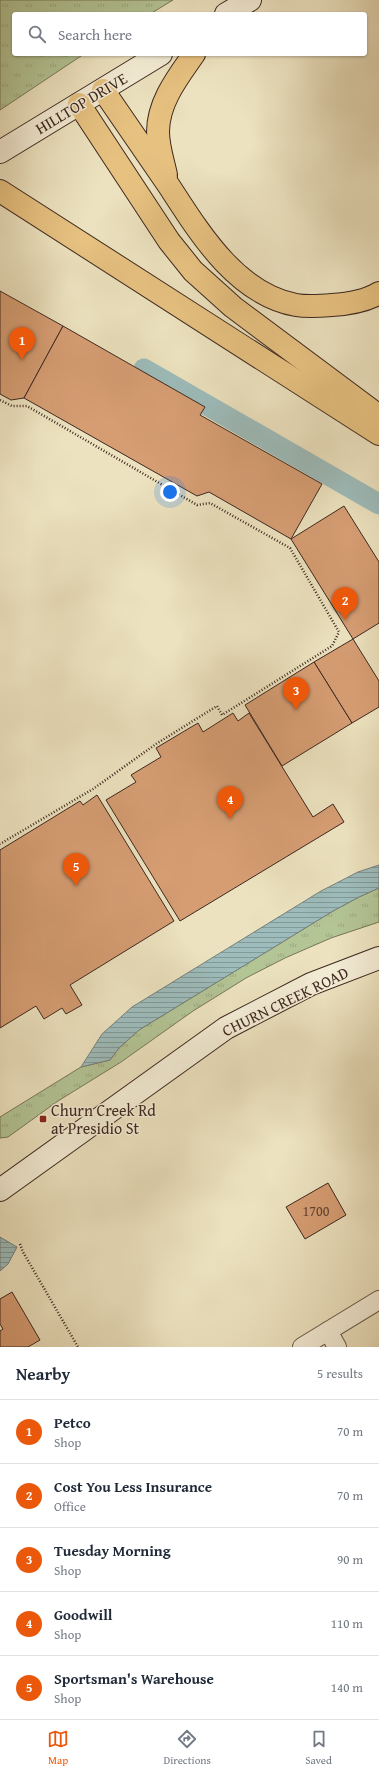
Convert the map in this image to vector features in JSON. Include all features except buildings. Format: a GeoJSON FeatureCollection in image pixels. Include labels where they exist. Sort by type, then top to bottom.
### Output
{"type":"FeatureCollection","features":[{"type":"Feature","properties":{"kind":"highway"},"geometry":{"type":"LineString","coordinates":[[169,186],[159,142],[158,132],[160,113],[169,92],[193,56]]}},
{"type":"Feature","properties":{"kind":"highway"},"geometry":{"type":"LineString","coordinates":[[104,90],[214,251],[236,274],[277,300],[311,307],[344,304],[379,293]]}},
{"type":"Feature","properties":{"kind":"highway"},"geometry":{"type":"LineString","coordinates":[[80,104],[169,241],[193,271],[233,307],[379,416]]}},
{"type":"Feature","properties":{"kind":"highway"},"geometry":{"type":"LineString","coordinates":[[0,191],[379,434]]}},
{"type":"Feature","properties":{"kind":"main road"},"geometry":{"type":"LineString","coordinates":[[229,12],[250,0]]}},
{"type":"Feature","properties":{"kind":"main road","name":"HILLTOP DRIVE"},"geometry":{"type":"LineString","coordinates":[[0,152],[158,56]]}},
{"type":"Feature","properties":{"kind":"main road","name":"CHURN CREEK ROAD"},"geometry":{"type":"LineString","coordinates":[[0,1190],[226,1028],[311,984],[379,958]]}},
{"type":"Feature","properties":{"kind":"street"},"geometry":{"type":"LineString","coordinates":[[302,1347],[379,1300]]}},
{"type":"Feature","properties":{"kind":"street"},"geometry":{"type":"LineString","coordinates":[[328,1331],[337,1347]]}},
{"type":"Feature","properties":{"kind":"path"},"geometry":{"type":"LineString","coordinates":[[0,400],[12,406],[27,406],[197,506],[210,503],[290,548],[339,632],[332,646],[229,711],[222,715],[217,706],[156,744],[92,789],[0,844]]}},
{"type":"Feature","properties":{"kind":"path"},"geometry":{"type":"LineString","coordinates":[[20,1244],[23,1252],[78,1347]]}},
{"type":"Feature","properties":{"kind":"green space"},"geometry":{"type":"Polygon","coordinates":[[[0,0],[173,0],[153,12],[12,12],[12,56],[81,56],[0,110],[0,0]]]}},
{"type":"Feature","properties":{"kind":"green space"},"geometry":{"type":"Polygon","coordinates":[[[379,888],[379,922],[331,938],[285,958],[246,978],[193,1011],[121,1062],[58,1101],[8,1137],[0,1138],[0,1117],[81,1067],[110,1060],[119,1048],[139,1030],[333,911],[379,888]]]}},
{"type":"Feature","properties":{"kind":"water"},"geometry":{"type":"Polygon","coordinates":[[[379,865],[379,888],[333,911],[139,1030],[119,1048],[110,1060],[81,1067],[102,1034],[132,1007],[321,891],[358,872],[379,865]]]}},
{"type":"Feature","properties":{"kind":"water"},"geometry":{"type":"Polygon","coordinates":[[[0,1237],[17,1247],[8,1264],[0,1271],[0,1237]]]}},
{"type":"Feature","properties":{"kind":"waterway"},"geometry":{"type":"LineString","coordinates":[[144,369],[379,504]]}},
{"type":"Feature","properties":{"kind":"place","name":"Petco"},"geometry":{"type":"Point","coordinates":[22,360]}},
{"type":"Feature","properties":{"kind":"place","name":"Cost You Less Insurance"},"geometry":{"type":"Point","coordinates":[345,620]}},
{"type":"Feature","properties":{"kind":"place","name":"Tuesday Morning"},"geometry":{"type":"Point","coordinates":[296,710]}},
{"type":"Feature","properties":{"kind":"place","name":"Goodwill"},"geometry":{"type":"Point","coordinates":[230,819]}},
{"type":"Feature","properties":{"kind":"place","name":"Sportsman's Warehouse"},"geometry":{"type":"Point","coordinates":[76,886]}},
{"type":"Feature","properties":{"kind":"place","name":"Churn Creek Rd at Presidio St"},"geometry":{"type":"Point","coordinates":[43,1119]}}]}
